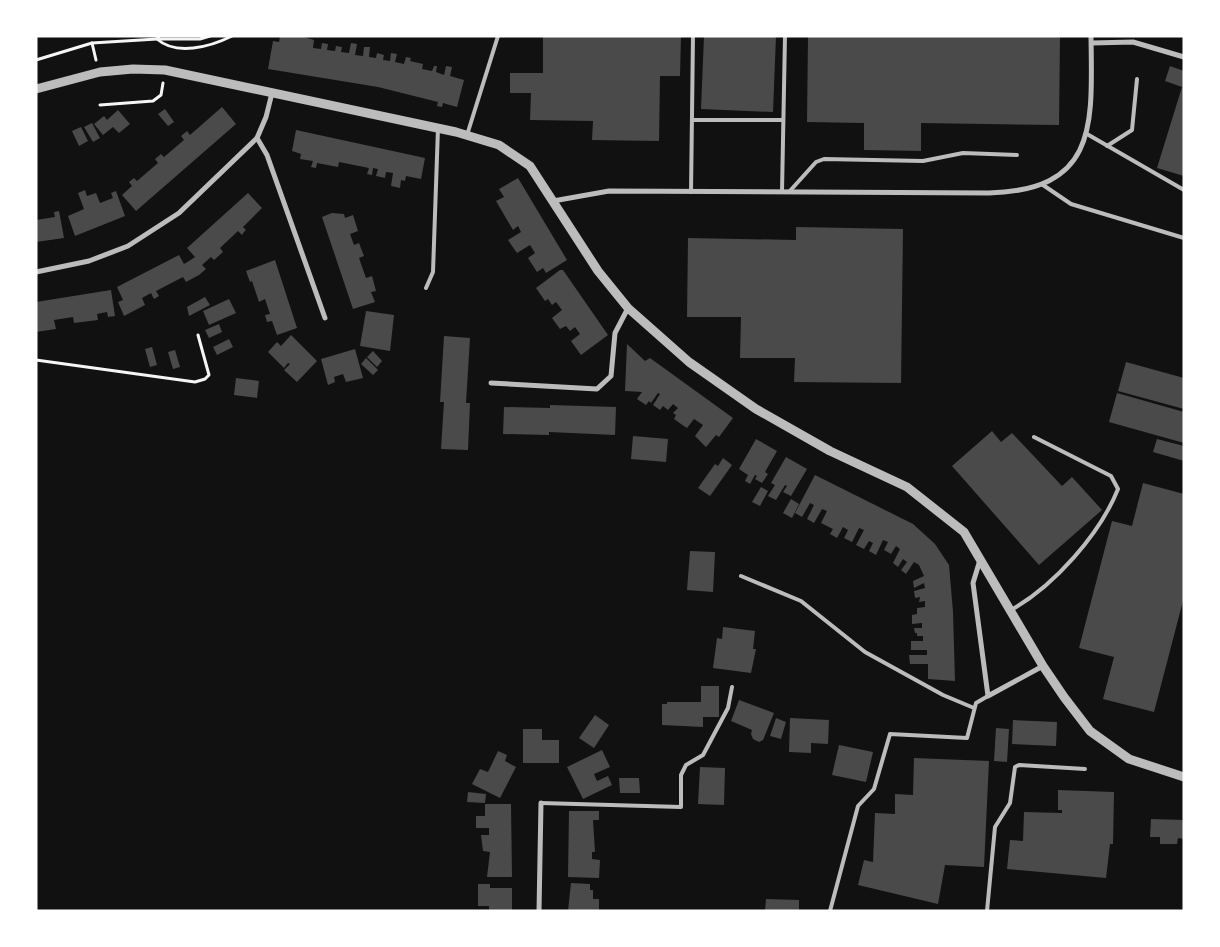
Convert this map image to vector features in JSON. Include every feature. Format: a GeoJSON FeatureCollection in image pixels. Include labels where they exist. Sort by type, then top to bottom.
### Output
{"type":"FeatureCollection","features":[{"type":"Feature","properties":{"kind":"street"},"geometry":{"type":"LineString","coordinates":[[553,200],[602,192],[1006,193],[1044,185],[1062,173],[1078,152],[1087,134],[1091,115],[1092,36]]}},
{"type":"Feature","properties":{"kind":"street"},"geometry":{"type":"LineString","coordinates":[[1092,43],[1133,42],[1184,57]]}},
{"type":"Feature","properties":{"kind":"street"},"geometry":{"type":"LineString","coordinates":[[36,89],[100,72],[133,69],[164,70],[438,128],[499,145],[530,166],[598,271],[628,308],[689,362],[756,409],[830,451],[907,487],[964,532],[1043,666],[1090,731],[1129,759],[1184,777]]}},
{"type":"Feature","properties":{"kind":"street"},"geometry":{"type":"LineString","coordinates":[[36,272],[89,261],[128,246],[154,231],[179,213],[257,138],[266,117],[272,93]]}},
{"type":"Feature","properties":{"kind":"street"},"geometry":{"type":"LineString","coordinates":[[257,138],[266,156],[325,318]]}},
{"type":"Feature","properties":{"kind":"street"},"geometry":{"type":"LineString","coordinates":[[491,383],[598,389],[611,376],[615,333],[628,308]]}},
{"type":"Feature","properties":{"kind":"street"},"geometry":{"type":"LineString","coordinates":[[980,559],[973,583],[988,696],[1043,666]]}},
{"type":"Feature","properties":{"kind":"street"},"geometry":{"type":"LineString","coordinates":[[540,911],[541,803]]}},
{"type":"Feature","properties":{"kind":"lane"},"geometry":{"type":"LineString","coordinates":[[467,135],[498,36]]}},
{"type":"Feature","properties":{"kind":"lane"},"geometry":{"type":"LineString","coordinates":[[691,192],[693,36]]}},
{"type":"Feature","properties":{"kind":"lane"},"geometry":{"type":"LineString","coordinates":[[782,192],[785,36]]}},
{"type":"Feature","properties":{"kind":"lane"},"geometry":{"type":"LineString","coordinates":[[1107,146],[1132,130],[1137,79]]}},
{"type":"Feature","properties":{"kind":"lane"},"geometry":{"type":"LineString","coordinates":[[692,120],[782,120]]}},
{"type":"Feature","properties":{"kind":"lane"},"geometry":{"type":"LineString","coordinates":[[426,288],[433,272],[438,128]]}},
{"type":"Feature","properties":{"kind":"lane"},"geometry":{"type":"LineString","coordinates":[[1087,134],[1184,190]]}},
{"type":"Feature","properties":{"kind":"lane"},"geometry":{"type":"LineString","coordinates":[[789,192],[816,162],[824,159],[923,161],[963,154],[1017,155]]}},
{"type":"Feature","properties":{"kind":"lane"},"geometry":{"type":"LineString","coordinates":[[1044,185],[1071,204],[1184,238]]}},
{"type":"Feature","properties":{"kind":"lane"},"geometry":{"type":"LineString","coordinates":[[1010,611],[1023,604],[1081,550],[1110,508],[1118,489],[1111,476],[1034,437]]}},
{"type":"Feature","properties":{"kind":"lane"},"geometry":{"type":"LineString","coordinates":[[741,576],[800,601],[865,652],[943,695],[974,708]]}},
{"type":"Feature","properties":{"kind":"lane"},"geometry":{"type":"LineString","coordinates":[[541,803],[681,807],[681,775],[686,765],[703,755],[728,708],[732,687]]}},
{"type":"Feature","properties":{"kind":"lane"},"geometry":{"type":"LineString","coordinates":[[830,911],[858,806],[874,789],[890,734],[967,738],[976,703],[988,696]]}},
{"type":"Feature","properties":{"kind":"lane"},"geometry":{"type":"LineString","coordinates":[[987,911],[995,827],[1010,803],[1015,767],[1085,769]]}},
{"type":"Feature","properties":{"kind":"path"},"geometry":{"type":"LineString","coordinates":[[36,60],[92,43],[158,37],[200,39],[210,36]]}},
{"type":"Feature","properties":{"kind":"path"},"geometry":{"type":"LineString","coordinates":[[158,37],[165,46],[198,48],[212,45],[232,36]]}},
{"type":"Feature","properties":{"kind":"path"},"geometry":{"type":"LineString","coordinates":[[100,105],[147,102],[158,98],[164,70]]}},
{"type":"Feature","properties":{"kind":"path"},"geometry":{"type":"LineString","coordinates":[[36,360],[195,382],[204,380],[209,375],[198,335]]}},
{"type":"Feature","properties":{"kind":"building"},"geometry":{"type":"Polygon","coordinates":[[[280,36],[301,36],[314,40],[313,48],[321,49],[322,43],[328,44],[327,50],[335,51],[336,46],[342,47],[341,52],[349,53],[351,43],[357,44],[355,55],[363,56],[364,47],[370,47],[369,57],[376,58],[377,53],[384,55],[383,60],[390,61],[391,53],[397,54],[395,62],[404,64],[406,57],[411,58],[410,61],[423,64],[422,69],[432,71],[434,66],[437,66],[436,72],[444,75],[446,66],[452,67],[450,76],[464,80],[457,107],[443,103],[442,107],[437,106],[438,102],[378,87],[268,69],[273,41],[279,42],[280,36]]]}},
{"type":"Feature","properties":{"kind":"building"},"geometry":{"type":"Polygon","coordinates":[[[543,36],[681,36],[680,76],[660,76],[659,141],[592,140],[593,121],[530,120],[531,93],[510,93],[510,73],[543,73],[543,36]]]}},
{"type":"Feature","properties":{"kind":"building"},"geometry":{"type":"Polygon","coordinates":[[[704,36],[776,36],[773,112],[701,109],[704,36]]]}},
{"type":"Feature","properties":{"kind":"building"},"geometry":{"type":"Polygon","coordinates":[[[808,36],[1060,36],[1059,125],[921,123],[921,151],[864,150],[864,123],[807,122],[808,36]]]}},
{"type":"Feature","properties":{"kind":"building"},"geometry":{"type":"Polygon","coordinates":[[[1170,66],[1184,71],[1184,176],[1157,168],[1182,87],[1165,81],[1170,66]]]}},
{"type":"Feature","properties":{"kind":"building"},"geometry":{"type":"Polygon","coordinates":[[[222,107],[236,124],[136,211],[122,195],[132,186],[129,182],[134,178],[137,181],[158,163],[155,159],[161,154],[164,157],[184,140],[181,136],[187,131],[190,135],[222,107]]]}},
{"type":"Feature","properties":{"kind":"building"},"geometry":{"type":"Polygon","coordinates":[[[165,109],[174,122],[168,126],[158,114],[165,109]]]}},
{"type":"Feature","properties":{"kind":"building"},"geometry":{"type":"Polygon","coordinates":[[[118,110],[130,124],[119,133],[113,127],[103,135],[94,124],[104,116],[107,120],[118,110]]]}},
{"type":"Feature","properties":{"kind":"building"},"geometry":{"type":"Polygon","coordinates":[[[92,123],[100,138],[93,142],[84,127],[92,123]]]}},
{"type":"Feature","properties":{"kind":"building"},"geometry":{"type":"Polygon","coordinates":[[[81,127],[88,141],[79,146],[72,131],[81,127]]]}},
{"type":"Feature","properties":{"kind":"building"},"geometry":{"type":"Polygon","coordinates":[[[296,130],[425,158],[421,179],[406,176],[405,181],[401,180],[400,188],[391,186],[393,173],[386,172],[385,178],[376,176],[378,169],[373,168],[372,175],[367,174],[369,168],[339,162],[338,167],[317,163],[316,168],[311,167],[313,161],[300,159],[301,154],[292,151],[296,130]]]}},
{"type":"Feature","properties":{"kind":"building"},"geometry":{"type":"Polygon","coordinates":[[[518,178],[567,260],[546,273],[543,268],[537,272],[528,258],[535,253],[530,245],[517,253],[512,246],[508,240],[521,232],[518,226],[513,230],[496,201],[504,197],[499,189],[518,178]]]}},
{"type":"Feature","properties":{"kind":"building"},"geometry":{"type":"Polygon","coordinates":[[[85,190],[87,196],[96,193],[100,203],[113,198],[111,193],[116,191],[125,216],[75,236],[68,216],[84,209],[78,193],[85,190]]]}},
{"type":"Feature","properties":{"kind":"building"},"geometry":{"type":"Polygon","coordinates":[[[248,193],[262,208],[243,227],[246,230],[242,235],[238,231],[220,248],[223,252],[214,260],[211,257],[202,265],[206,269],[199,275],[186,282],[183,277],[156,291],[159,296],[154,299],[151,293],[142,298],[145,305],[124,316],[118,302],[123,300],[117,287],[179,255],[184,264],[195,257],[187,248],[248,193]]]}},
{"type":"Feature","properties":{"kind":"building"},"geometry":{"type":"Polygon","coordinates":[[[59,211],[64,238],[36,242],[36,220],[55,217],[54,212],[59,211]]]}},
{"type":"Feature","properties":{"kind":"building"},"geometry":{"type":"Polygon","coordinates":[[[332,213],[344,214],[345,218],[353,215],[358,231],[350,234],[354,245],[359,243],[364,256],[359,258],[366,278],[372,276],[376,291],[371,292],[375,302],[353,309],[322,217],[332,213]]]}},
{"type":"Feature","properties":{"kind":"building"},"geometry":{"type":"Polygon","coordinates":[[[796,227],[903,229],[901,383],[794,382],[795,358],[740,358],[741,317],[687,317],[688,238],[796,240],[796,227]]]}},
{"type":"Feature","properties":{"kind":"building"},"geometry":{"type":"Polygon","coordinates":[[[275,260],[297,328],[277,335],[272,321],[267,322],[265,315],[270,314],[265,299],[259,302],[252,281],[250,282],[246,271],[275,260]]]}},
{"type":"Feature","properties":{"kind":"building"},"geometry":{"type":"Polygon","coordinates":[[[560,270],[563,270],[608,335],[581,355],[571,341],[580,334],[575,327],[570,331],[566,326],[560,329],[552,318],[562,310],[556,302],[552,305],[548,299],[545,301],[536,288],[560,270]]]}},
{"type":"Feature","properties":{"kind":"building"},"geometry":{"type":"Polygon","coordinates":[[[111,290],[115,316],[108,317],[107,312],[97,314],[98,320],[74,323],[73,317],[54,320],[56,329],[36,332],[36,302],[111,290]]]}},
{"type":"Feature","properties":{"kind":"building"},"geometry":{"type":"Polygon","coordinates":[[[205,297],[210,305],[189,316],[187,307],[205,297]]]}},
{"type":"Feature","properties":{"kind":"building"},"geometry":{"type":"Polygon","coordinates":[[[229,299],[236,313],[209,325],[203,311],[229,299]]]}},
{"type":"Feature","properties":{"kind":"building"},"geometry":{"type":"Polygon","coordinates":[[[366,311],[394,315],[390,351],[360,346],[366,311]]]}},
{"type":"Feature","properties":{"kind":"building"},"geometry":{"type":"Polygon","coordinates":[[[219,324],[222,332],[209,338],[205,330],[219,324]]]}},
{"type":"Feature","properties":{"kind":"building"},"geometry":{"type":"Polygon","coordinates":[[[291,335],[317,361],[297,382],[284,370],[290,364],[288,363],[284,368],[268,352],[277,342],[281,346],[291,335]]]}},
{"type":"Feature","properties":{"kind":"building"},"geometry":{"type":"Polygon","coordinates":[[[444,336],[470,338],[466,403],[470,403],[468,450],[441,449],[444,402],[440,402],[444,336]]]}},
{"type":"Feature","properties":{"kind":"building"},"geometry":{"type":"Polygon","coordinates":[[[229,339],[233,347],[217,355],[213,347],[229,339]]]}},
{"type":"Feature","properties":{"kind":"building"},"geometry":{"type":"Polygon","coordinates":[[[627,344],[645,361],[650,358],[733,418],[719,437],[716,435],[706,447],[695,436],[703,425],[694,419],[687,428],[674,419],[676,415],[673,413],[678,408],[673,404],[668,410],[663,406],[660,410],[653,405],[660,394],[658,393],[651,403],[649,401],[646,405],[637,399],[642,392],[625,391],[627,344]]]}},
{"type":"Feature","properties":{"kind":"building"},"geometry":{"type":"Polygon","coordinates":[[[152,347],[157,365],[150,367],[145,349],[152,347]]]}},
{"type":"Feature","properties":{"kind":"building"},"geometry":{"type":"Polygon","coordinates":[[[355,349],[363,378],[346,382],[343,374],[334,377],[335,382],[328,385],[321,359],[355,349]]]}},
{"type":"Feature","properties":{"kind":"building"},"geometry":{"type":"Polygon","coordinates":[[[175,350],[180,367],[173,369],[168,352],[175,350]]]}},
{"type":"Feature","properties":{"kind":"building"},"geometry":{"type":"Polygon","coordinates":[[[373,351],[382,361],[377,367],[367,357],[373,351]]]}},
{"type":"Feature","properties":{"kind":"building"},"geometry":{"type":"Polygon","coordinates":[[[366,358],[378,370],[373,375],[361,364],[366,358]]]}},
{"type":"Feature","properties":{"kind":"building"},"geometry":{"type":"Polygon","coordinates":[[[1126,362],[1184,378],[1184,409],[1118,391],[1126,362]]]}},
{"type":"Feature","properties":{"kind":"building"},"geometry":{"type":"Polygon","coordinates":[[[236,378],[259,381],[257,398],[234,395],[236,378]]]}},
{"type":"Feature","properties":{"kind":"building"},"geometry":{"type":"Polygon","coordinates":[[[1117,393],[1184,412],[1184,443],[1109,422],[1117,393]]]}},
{"type":"Feature","properties":{"kind":"building"},"geometry":{"type":"Polygon","coordinates":[[[550,405],[616,407],[615,435],[549,432],[549,435],[503,434],[504,407],[550,408],[550,405]]]}},
{"type":"Feature","properties":{"kind":"building"},"geometry":{"type":"Polygon","coordinates":[[[992,431],[1001,442],[1012,433],[1062,486],[1072,477],[1102,510],[1039,565],[952,466],[992,431]]]}},
{"type":"Feature","properties":{"kind":"building"},"geometry":{"type":"Polygon","coordinates":[[[633,436],[668,439],[666,462],[631,459],[633,436]]]}},
{"type":"Feature","properties":{"kind":"building"},"geometry":{"type":"Polygon","coordinates":[[[756,439],[777,451],[765,472],[768,474],[762,483],[755,479],[757,476],[755,475],[750,484],[745,481],[748,475],[739,469],[756,439]]]}},
{"type":"Feature","properties":{"kind":"building"},"geometry":{"type":"Polygon","coordinates":[[[1157,439],[1184,446],[1184,461],[1153,452],[1157,439]]]}},
{"type":"Feature","properties":{"kind":"building"},"geometry":{"type":"Polygon","coordinates":[[[786,457],[807,469],[791,496],[783,492],[787,486],[785,485],[776,500],[768,496],[775,485],[771,483],[786,457]]]}},
{"type":"Feature","properties":{"kind":"building"},"geometry":{"type":"Polygon","coordinates":[[[723,458],[732,465],[710,496],[698,488],[715,464],[718,466],[723,458]]]}},
{"type":"Feature","properties":{"kind":"building"},"geometry":{"type":"Polygon","coordinates":[[[815,475],[913,524],[935,544],[949,565],[953,612],[955,681],[928,679],[928,664],[910,664],[909,655],[927,655],[927,650],[911,650],[911,641],[923,641],[923,636],[917,636],[914,628],[922,628],[922,623],[912,624],[912,615],[917,614],[917,608],[925,607],[925,601],[919,602],[920,597],[915,598],[914,591],[925,588],[924,583],[914,588],[913,581],[924,576],[919,565],[914,562],[906,574],[901,570],[907,562],[903,559],[898,567],[893,563],[900,549],[896,546],[891,554],[884,550],[888,542],[883,540],[876,555],[869,551],[873,543],[869,541],[864,549],[856,545],[864,530],[859,528],[852,542],[844,538],[848,530],[843,527],[837,538],[830,534],[833,529],[821,523],[827,511],[822,509],[814,523],[807,519],[814,505],[810,503],[802,517],[795,513],[815,475]]]}},
{"type":"Feature","properties":{"kind":"building"},"geometry":{"type":"Polygon","coordinates":[[[1143,483],[1184,494],[1184,597],[1154,712],[1103,699],[1114,657],[1079,648],[1112,521],[1132,526],[1143,483]]]}},
{"type":"Feature","properties":{"kind":"building"},"geometry":{"type":"Polygon","coordinates":[[[761,487],[768,491],[760,506],[752,502],[761,487]]]}},
{"type":"Feature","properties":{"kind":"building"},"geometry":{"type":"Polygon","coordinates":[[[791,499],[799,504],[792,518],[783,513],[791,499]]]}},
{"type":"Feature","properties":{"kind":"building"},"geometry":{"type":"Polygon","coordinates":[[[690,551],[715,552],[713,592],[687,590],[690,551]]]}},
{"type":"Feature","properties":{"kind":"building"},"geometry":{"type":"Polygon","coordinates":[[[723,627],[755,631],[753,649],[756,649],[751,673],[713,668],[717,638],[722,639],[723,627]]]}},
{"type":"Feature","properties":{"kind":"building"},"geometry":{"type":"Polygon","coordinates":[[[701,686],[719,686],[719,717],[703,717],[703,727],[662,725],[662,704],[667,704],[667,702],[701,702],[701,686]]]}},
{"type":"Feature","properties":{"kind":"building"},"geometry":{"type":"Polygon","coordinates":[[[739,700],[774,713],[763,740],[759,742],[753,739],[752,730],[731,721],[739,700]]]}},
{"type":"Feature","properties":{"kind":"building"},"geometry":{"type":"Polygon","coordinates":[[[595,715],[609,725],[594,748],[579,738],[595,715]]]}},
{"type":"Feature","properties":{"kind":"building"},"geometry":{"type":"Polygon","coordinates":[[[776,718],[786,722],[781,739],[770,736],[776,718]]]}},
{"type":"Feature","properties":{"kind":"building"},"geometry":{"type":"Polygon","coordinates":[[[790,718],[829,720],[828,744],[811,743],[811,753],[789,752],[790,718]]]}},
{"type":"Feature","properties":{"kind":"building"},"geometry":{"type":"Polygon","coordinates":[[[1013,720],[1057,722],[1056,746],[1012,744],[1013,720]]]}},
{"type":"Feature","properties":{"kind":"building"},"geometry":{"type":"Polygon","coordinates":[[[996,728],[1009,729],[1007,762],[994,761],[996,728]]]}},
{"type":"Feature","properties":{"kind":"building"},"geometry":{"type":"Polygon","coordinates":[[[523,729],[542,729],[542,740],[559,740],[559,763],[523,763],[523,729]]]}},
{"type":"Feature","properties":{"kind":"building"},"geometry":{"type":"Polygon","coordinates":[[[839,745],[873,752],[866,782],[832,775],[839,745]]]}},
{"type":"Feature","properties":{"kind":"building"},"geometry":{"type":"Polygon","coordinates":[[[602,750],[610,767],[594,774],[597,781],[608,776],[612,785],[583,799],[567,767],[602,750]]]}},
{"type":"Feature","properties":{"kind":"building"},"geometry":{"type":"Polygon","coordinates":[[[498,751],[507,755],[505,761],[516,767],[500,798],[472,784],[480,769],[488,772],[498,751]]]}},
{"type":"Feature","properties":{"kind":"building"},"geometry":{"type":"Polygon","coordinates":[[[914,758],[989,761],[984,867],[945,865],[938,904],[858,885],[864,860],[873,862],[875,813],[895,814],[895,794],[913,795],[914,758]]]}},
{"type":"Feature","properties":{"kind":"building"},"geometry":{"type":"Polygon","coordinates":[[[700,767],[725,768],[724,805],[698,804],[700,767]]]}},
{"type":"Feature","properties":{"kind":"building"},"geometry":{"type":"Polygon","coordinates":[[[619,778],[639,778],[640,793],[620,793],[619,778]]]}},
{"type":"Feature","properties":{"kind":"building"},"geometry":{"type":"Polygon","coordinates":[[[1058,790],[1114,792],[1113,844],[1110,844],[1106,878],[1007,869],[1010,840],[1023,841],[1024,812],[1062,813],[1062,810],[1058,810],[1058,790]]]}},
{"type":"Feature","properties":{"kind":"building"},"geometry":{"type":"Polygon","coordinates":[[[468,792],[486,794],[485,803],[467,802],[468,792]]]}},
{"type":"Feature","properties":{"kind":"building"},"geometry":{"type":"Polygon","coordinates":[[[485,804],[511,804],[512,877],[487,877],[490,852],[483,851],[481,835],[489,835],[489,828],[476,828],[476,816],[485,816],[485,804]]]}},
{"type":"Feature","properties":{"kind":"building"},"geometry":{"type":"Polygon","coordinates":[[[569,811],[599,811],[599,820],[593,820],[595,852],[592,852],[592,859],[600,860],[599,878],[568,877],[569,811]]]}},
{"type":"Feature","properties":{"kind":"building"},"geometry":{"type":"Polygon","coordinates":[[[1151,819],[1184,820],[1184,839],[1178,838],[1177,844],[1160,844],[1160,837],[1150,837],[1151,819]]]}},
{"type":"Feature","properties":{"kind":"building"},"geometry":{"type":"Polygon","coordinates":[[[571,883],[590,884],[590,890],[593,890],[593,899],[599,899],[599,911],[568,911],[571,883]]]}},
{"type":"Feature","properties":{"kind":"building"},"geometry":{"type":"Polygon","coordinates":[[[478,884],[490,884],[490,888],[512,888],[512,911],[489,911],[489,906],[478,906],[478,884]]]}},
{"type":"Feature","properties":{"kind":"building"},"geometry":{"type":"Polygon","coordinates":[[[766,899],[799,900],[799,911],[765,911],[766,899]]]}}]}
